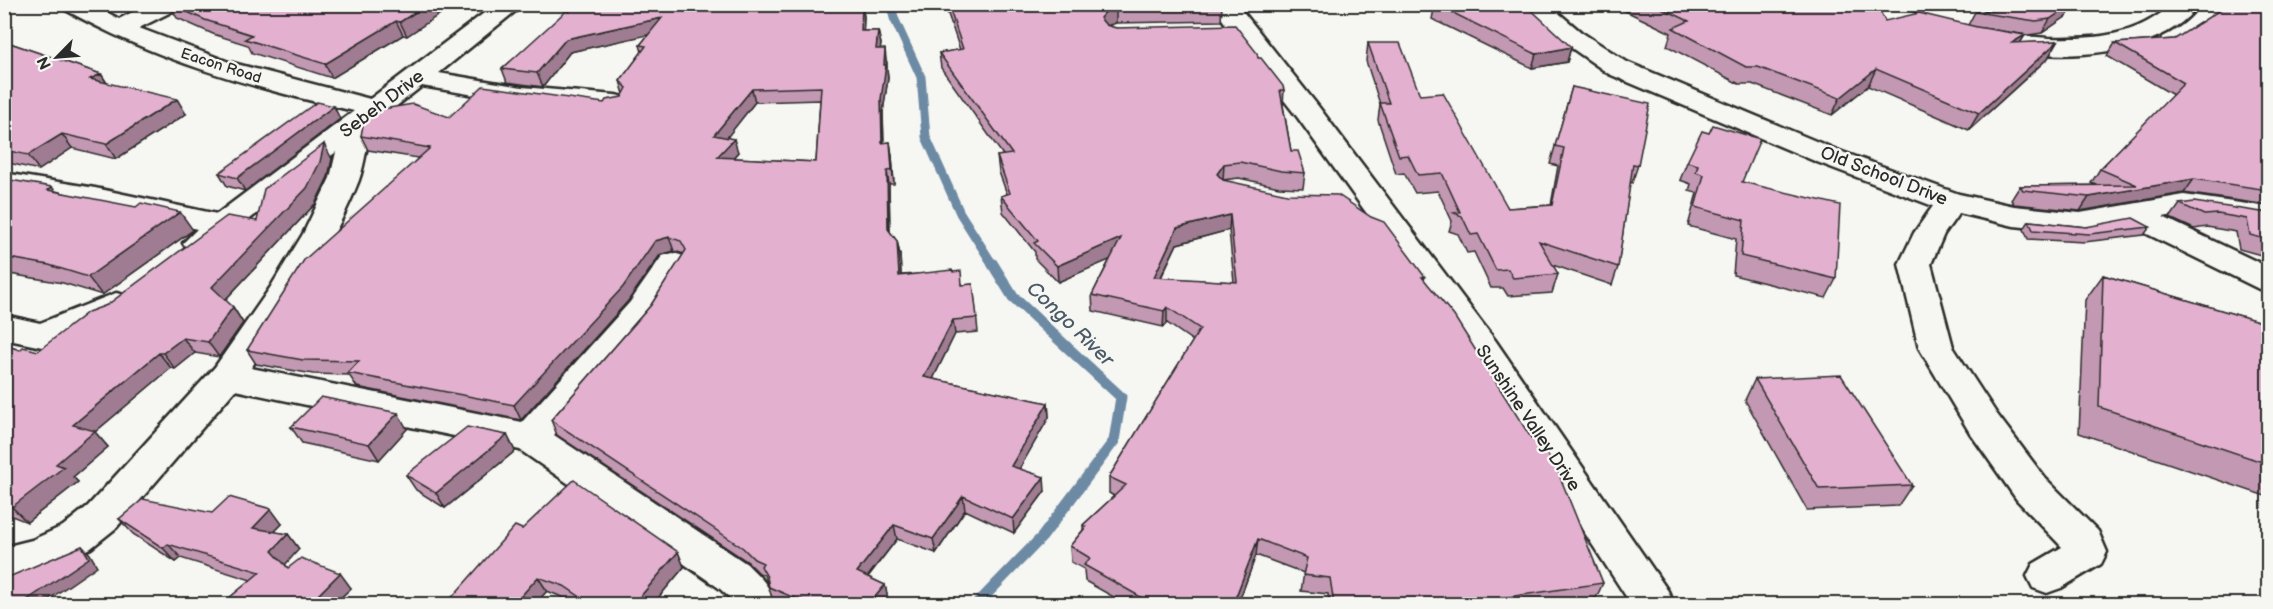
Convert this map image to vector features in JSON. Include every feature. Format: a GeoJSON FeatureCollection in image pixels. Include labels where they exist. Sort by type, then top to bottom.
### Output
{"type":"FeatureCollection","features":[{"type":"Feature","properties":{"kind":"street","name":"Eacon Road"},"geometry":{"type":"LineString","coordinates":[[73,4],[118,29],[229,72],[366,116]]}},
{"type":"Feature","properties":{"kind":"street"},"geometry":{"type":"LineString","coordinates":[[118,29],[168,4]]}},
{"type":"Feature","properties":{"kind":"street","name":"Sebeh Drive"},"geometry":{"type":"LineString","coordinates":[[179,258],[512,4]]}},
{"type":"Feature","properties":{"kind":"street","name":"Old School Drive"},"geometry":{"type":"LineString","coordinates":[[1532,4],[1572,37],[1618,68],[1827,156],[1951,202],[2014,216],[2080,223],[2184,204],[2268,216]]}},
{"type":"Feature","properties":{"kind":"street"},"geometry":{"type":"LineString","coordinates":[[1858,4],[1923,26],[1979,39],[2056,46],[2116,42],[2155,30],[2187,4]]}},
{"type":"Feature","properties":{"kind":"street","name":"Sunshine Valley Drive"},"geometry":{"type":"LineString","coordinates":[[1229,22],[1308,112],[1483,349],[1653,604]]}},
{"type":"Feature","properties":{"kind":"street"},"geometry":{"type":"LineString","coordinates":[[417,77],[522,95],[615,103]]}},
{"type":"Feature","properties":{"kind":"street"},"geometry":{"type":"LineString","coordinates":[[4,564],[40,554],[77,537],[102,517],[227,376],[282,295],[318,234],[345,178],[366,116]]}},
{"type":"Feature","properties":{"kind":"street"},"geometry":{"type":"LineString","coordinates":[[4,182],[95,197],[224,225]]}},
{"type":"Feature","properties":{"kind":"street","name":"Sunshine Valley Drive"},"geometry":{"type":"LineString","coordinates":[[1342,200],[1397,235]]}},
{"type":"Feature","properties":{"kind":"street"},"geometry":{"type":"LineString","coordinates":[[1951,202],[1929,232],[1915,264],[1924,306],[1936,348],[1983,423],[2031,489],[2084,543],[2087,552],[2047,576]]}},
{"type":"Feature","properties":{"kind":"street"},"geometry":{"type":"LineString","coordinates":[[2133,215],[2268,280]]}},
{"type":"Feature","properties":{"kind":"street"},"geometry":{"type":"LineString","coordinates":[[530,438],[642,310],[673,263]]}},
{"type":"Feature","properties":{"kind":"street"},"geometry":{"type":"LineString","coordinates":[[4,327],[42,335],[106,311],[142,284]]}},
{"type":"Feature","properties":{"kind":"street"},"geometry":{"type":"LineString","coordinates":[[227,376],[530,438],[733,576],[746,587],[751,600],[750,604]]}},
{"type":"Feature","properties":{"kind":"building"},"geometry":{"type":"Polygon","coordinates":[[[170,4],[428,4],[325,64],[245,39],[252,35],[205,20],[170,4]]]}},
{"type":"Feature","properties":{"kind":"building"},"geometry":{"type":"Polygon","coordinates":[[[573,4],[862,4],[861,31],[878,31],[876,49],[885,49],[884,65],[886,65],[881,99],[882,143],[890,142],[892,170],[887,171],[888,229],[897,241],[899,276],[952,270],[953,272],[961,271],[962,285],[973,284],[977,318],[953,320],[924,377],[1048,403],[1011,466],[1044,477],[1013,519],[963,496],[933,539],[894,525],[857,572],[885,585],[869,604],[812,604],[769,587],[761,566],[763,563],[551,420],[651,305],[686,250],[681,241],[669,237],[655,241],[623,287],[514,405],[348,373],[359,361],[303,360],[247,350],[304,260],[430,148],[361,136],[365,114],[374,107],[383,109],[413,104],[449,117],[483,86],[604,103],[606,100],[622,97],[627,88],[620,81],[646,46],[640,45],[662,18],[566,39],[537,73],[502,69],[567,10],[569,12],[573,4]],[[821,87],[752,89],[714,135],[734,139],[717,157],[816,162],[821,87]]]}},
{"type":"Feature","properties":{"kind":"building"},"geometry":{"type":"Polygon","coordinates":[[[948,4],[1221,4],[1222,6],[1116,8],[1106,11],[1100,18],[1106,25],[1116,28],[1235,25],[1257,53],[1258,58],[1261,58],[1283,86],[1284,90],[1280,90],[1291,151],[1298,151],[1305,173],[1281,171],[1240,162],[1224,164],[1217,174],[1223,180],[1287,194],[1338,195],[1371,217],[1384,222],[1425,277],[1422,277],[1454,316],[1531,438],[1535,435],[1556,467],[1603,583],[1461,604],[1334,604],[1330,578],[1303,575],[1307,558],[1258,539],[1233,604],[1153,604],[1084,565],[1090,558],[1070,546],[1086,527],[1083,525],[1126,485],[1109,477],[1200,329],[1167,307],[1164,311],[1092,295],[1121,238],[1057,266],[1034,243],[1038,241],[1001,196],[1010,193],[997,156],[1012,154],[939,53],[963,49],[948,4]],[[1230,215],[1177,228],[1154,277],[1237,282],[1230,215]]]}},
{"type":"Feature","properties":{"kind":"building"},"geometry":{"type":"Polygon","coordinates":[[[1435,4],[1525,4],[1571,47],[1536,54],[1435,4]]]}},
{"type":"Feature","properties":{"kind":"building"},"geometry":{"type":"Polygon","coordinates":[[[1653,4],[1871,4],[1878,7],[1885,21],[1919,13],[1977,27],[2025,35],[2012,43],[2058,41],[1979,113],[1876,69],[1840,98],[1758,67],[1746,67],[1673,28],[1689,21],[1653,4]]]}},
{"type":"Feature","properties":{"kind":"building"},"geometry":{"type":"Polygon","coordinates":[[[2014,4],[2072,4],[2050,19],[2036,21],[1975,12],[2022,8],[2014,4]]]}},
{"type":"Feature","properties":{"kind":"building"},"geometry":{"type":"Polygon","coordinates":[[[2229,4],[2268,4],[2268,190],[2194,179],[2089,197],[2023,190],[2020,186],[2137,185],[2100,169],[2184,83],[2115,43],[2175,39],[2229,4]]]}},
{"type":"Feature","properties":{"kind":"building"},"geometry":{"type":"Polygon","coordinates":[[[4,41],[101,74],[90,79],[177,99],[106,144],[62,134],[28,155],[4,150],[4,41]]]}},
{"type":"Feature","properties":{"kind":"building"},"geometry":{"type":"Polygon","coordinates":[[[1368,43],[1400,43],[1420,95],[1443,93],[1508,208],[1552,205],[1564,148],[1555,146],[1572,87],[1650,104],[1638,165],[1633,164],[1618,267],[1539,241],[1558,274],[1513,278],[1508,269],[1496,270],[1478,234],[1471,235],[1462,216],[1454,213],[1460,212],[1442,173],[1418,175],[1408,155],[1399,156],[1380,103],[1389,103],[1368,43]]]}},
{"type":"Feature","properties":{"kind":"building"},"geometry":{"type":"Polygon","coordinates":[[[317,102],[334,106],[237,178],[219,173],[317,102]]]}},
{"type":"Feature","properties":{"kind":"building"},"geometry":{"type":"Polygon","coordinates":[[[1713,125],[1760,139],[1742,182],[1840,205],[1836,279],[1741,256],[1744,220],[1695,207],[1704,175],[1696,172],[1698,165],[1687,162],[1702,131],[1709,133],[1713,125]]]}},
{"type":"Feature","properties":{"kind":"building"},"geometry":{"type":"Polygon","coordinates":[[[324,144],[320,162],[307,188],[212,287],[233,307],[208,342],[183,338],[163,353],[159,353],[73,425],[95,431],[56,464],[64,467],[12,507],[4,504],[4,345],[20,350],[23,347],[38,351],[88,312],[107,305],[227,216],[257,221],[264,189],[324,144]]]}},
{"type":"Feature","properties":{"kind":"building"},"geometry":{"type":"Polygon","coordinates":[[[4,179],[52,187],[48,190],[136,207],[141,203],[180,212],[88,277],[49,265],[4,257],[4,179]]]}},
{"type":"Feature","properties":{"kind":"building"},"geometry":{"type":"Polygon","coordinates":[[[2194,202],[2268,213],[2268,240],[2250,235],[2247,219],[2218,214],[2204,215],[2180,204],[2194,202]]]}},
{"type":"Feature","properties":{"kind":"building"},"geometry":{"type":"Polygon","coordinates":[[[2133,218],[2150,227],[2089,234],[2033,230],[2029,221],[2086,227],[2133,218]]]}},
{"type":"Feature","properties":{"kind":"building"},"geometry":{"type":"Polygon","coordinates":[[[2103,275],[2268,324],[2268,464],[2099,407],[2103,275]]]}},
{"type":"Feature","properties":{"kind":"building"},"geometry":{"type":"Polygon","coordinates":[[[1841,375],[1912,485],[1819,489],[1755,379],[1841,375]]]}},
{"type":"Feature","properties":{"kind":"building"},"geometry":{"type":"Polygon","coordinates":[[[321,397],[398,413],[369,444],[291,427],[321,397]]]}},
{"type":"Feature","properties":{"kind":"building"},"geometry":{"type":"Polygon","coordinates":[[[467,427],[507,435],[436,493],[406,475],[467,427]]]}},
{"type":"Feature","properties":{"kind":"building"},"geometry":{"type":"Polygon","coordinates":[[[574,480],[678,552],[634,604],[591,604],[564,586],[538,577],[514,604],[446,604],[515,526],[522,529],[574,480]]]}},
{"type":"Feature","properties":{"kind":"building"},"geometry":{"type":"Polygon","coordinates":[[[229,497],[271,509],[253,528],[288,534],[272,551],[288,568],[301,558],[340,573],[309,604],[222,604],[260,572],[168,544],[163,548],[119,519],[143,499],[212,513],[229,497]]]}},
{"type":"Feature","properties":{"kind":"building"},"geometry":{"type":"Polygon","coordinates":[[[82,546],[89,558],[21,604],[4,604],[4,579],[82,546]]]}},
{"type":"Feature","properties":{"kind":"waterway","name":"Congo River"},"geometry":{"type":"LineString","coordinates":[[891,4],[894,18],[921,77],[926,137],[960,213],[993,265]]}},
{"type":"Feature","properties":{"kind":"waterway","name":"Congo River"},"geometry":{"type":"LineString","coordinates":[[977,604],[1042,537],[1114,441],[1121,397],[1013,297],[992,263]]}}]}
